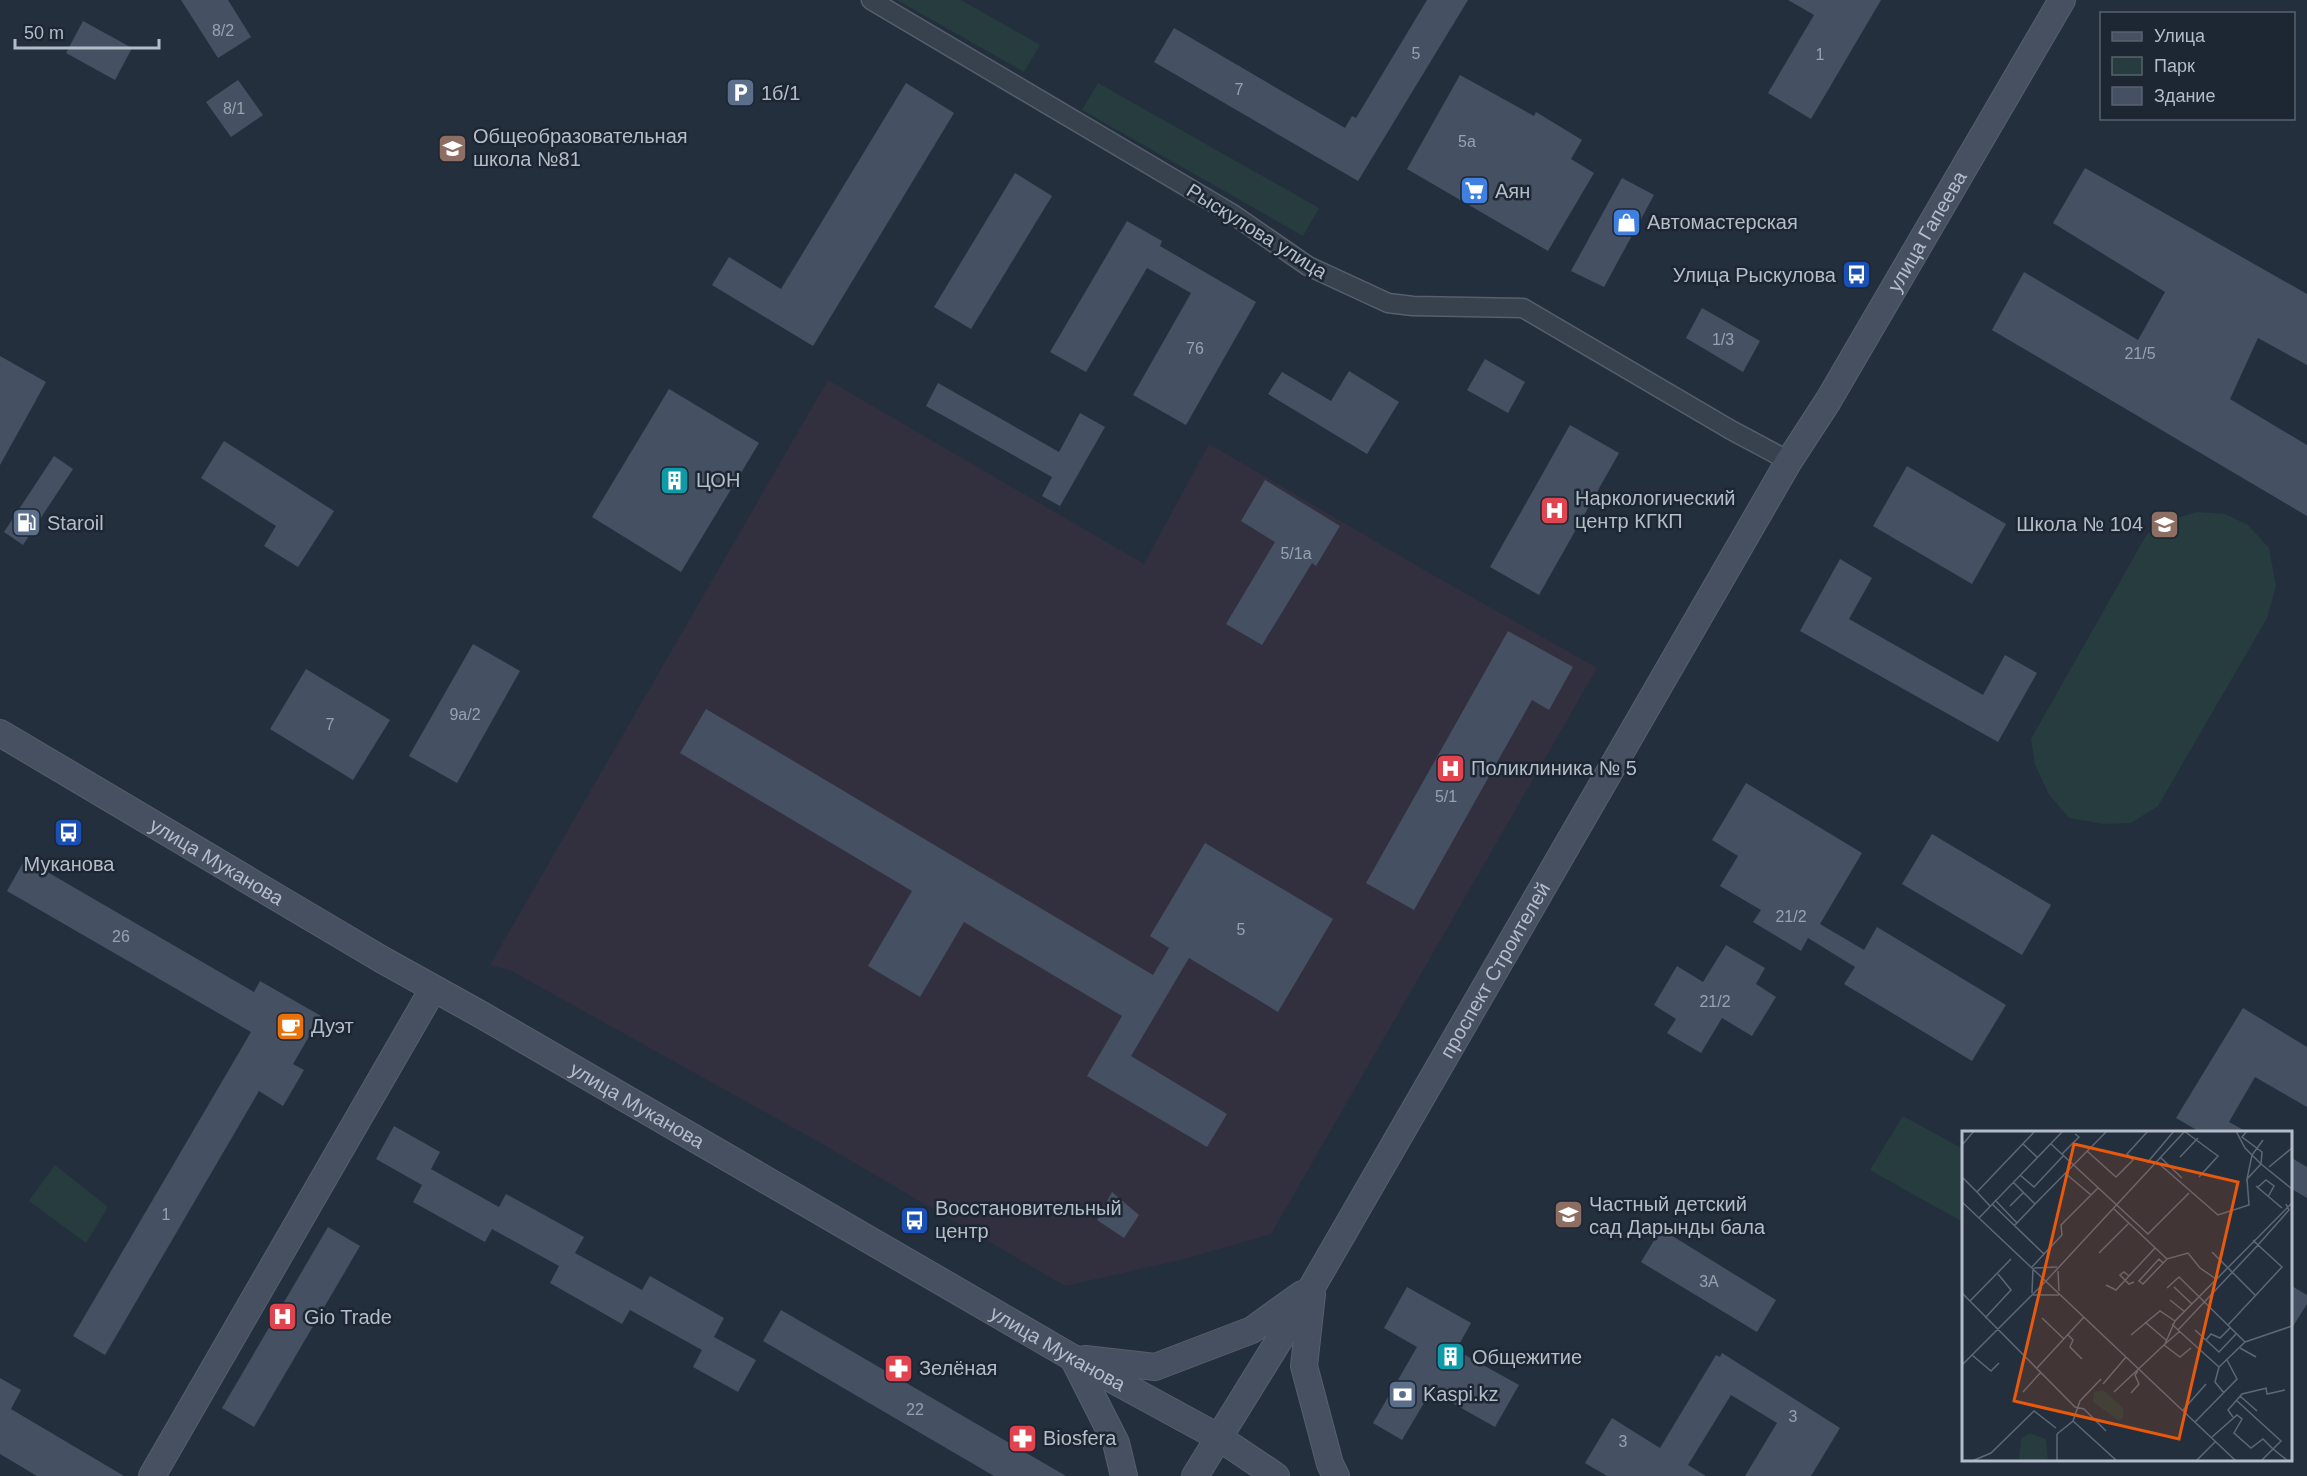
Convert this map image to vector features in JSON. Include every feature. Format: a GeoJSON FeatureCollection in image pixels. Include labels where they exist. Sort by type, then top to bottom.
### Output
{"type":"FeatureCollection","features":[{"type":"Feature","properties":{"kind":"main road","name":"улица Гапеева"},"geometry":{"type":"LineString","coordinates":[[1789,461],[1828,401],[2062,0]]}},
{"type":"Feature","properties":{"kind":"main road","name":"проспект Строителей"},"geometry":{"type":"LineString","coordinates":[[1195,1476],[1312,1287],[1789,461]]}},
{"type":"Feature","properties":{"kind":"main road","name":"улица Муканова"},"geometry":{"type":"LineString","coordinates":[[0,733],[434,989],[1073,1358],[1218,1437],[1276,1476]]}},
{"type":"Feature","properties":{"kind":"main road"},"geometry":{"type":"LineString","coordinates":[[152,1476],[434,989]]}},
{"type":"Feature","properties":{"kind":"main road"},"geometry":{"type":"LineString","coordinates":[[1073,1358],[1155,1367],[1252,1330],[1312,1287]]}},
{"type":"Feature","properties":{"kind":"main road"},"geometry":{"type":"LineString","coordinates":[[1312,1287],[1304,1366],[1330,1464],[1336,1476]]}},
{"type":"Feature","properties":{"kind":"main road"},"geometry":{"type":"LineString","coordinates":[[1073,1358],[1116,1443],[1124,1476]]}},
{"type":"Feature","properties":{"kind":"street","name":"Рыскулова улица"},"geometry":{"type":"LineString","coordinates":[[872,0],[1232,213],[1308,266],[1388,303],[1413,306],[1523,308],[1731,430],[1789,461]]}},
{"type":"Feature","properties":{"kind":"shaded area"},"geometry":{"type":"Polygon","coordinates":[[[828,380],[1144,564],[1209,444],[1597,668],[1271,1234],[1184,1259],[1065,1286],[819,1142],[510,970],[490,965],[828,380]]]}},
{"type":"Feature","properties":{"kind":"green space"},"geometry":{"type":"Polygon","coordinates":[[[897,0],[961,0],[1040,45],[1024,72],[897,0]]]}},
{"type":"Feature","properties":{"kind":"green space"},"geometry":{"type":"Polygon","coordinates":[[[1098,83],[1319,208],[1303,236],[1082,110],[1098,83]]]}},
{"type":"Feature","properties":{"kind":"green space"},"geometry":{"type":"Polygon","coordinates":[[[2197,512],[2225,514],[2248,525],[2269,548],[2276,586],[2267,618],[2158,806],[2131,823],[2104,824],[2069,818],[2048,793],[2035,764],[2031,739],[2147,534],[2166,521],[2197,512]]]}},
{"type":"Feature","properties":{"kind":"green space"},"geometry":{"type":"Polygon","coordinates":[[[1903,1116],[1962,1148],[1962,1219],[1961,1221],[1870,1170],[1903,1116]]]}},
{"type":"Feature","properties":{"kind":"green space"},"geometry":{"type":"Polygon","coordinates":[[[55,1165],[108,1207],[86,1243],[29,1201],[55,1165]]]}},
{"type":"Feature","properties":{"kind":"building"},"geometry":{"type":"Polygon","coordinates":[[[181,0],[228,0],[251,37],[218,58],[181,0]]]}},
{"type":"Feature","properties":{"kind":"building"},"geometry":{"type":"Polygon","coordinates":[[[1427,0],[1468,0],[1358,181],[1154,62],[1174,28],[1345,128],[1352,116],[1356,118],[1427,0]]]}},
{"type":"Feature","properties":{"kind":"building"},"geometry":{"type":"Polygon","coordinates":[[[1788,0],[1881,0],[1811,119],[1768,93],[1814,15],[1788,0]]]}},
{"type":"Feature","properties":{"kind":"building"},"geometry":{"type":"Polygon","coordinates":[[[83,21],[132,48],[115,80],[66,53],[83,21]]]}},
{"type":"Feature","properties":{"kind":"building"},"geometry":{"type":"Polygon","coordinates":[[[1460,75],[1534,116],[1536,112],[1582,140],[1571,159],[1594,173],[1548,251],[1407,169],[1460,75]]]}},
{"type":"Feature","properties":{"kind":"building"},"geometry":{"type":"Polygon","coordinates":[[[238,80],[263,115],[231,137],[206,102],[238,80]]]}},
{"type":"Feature","properties":{"kind":"building"},"geometry":{"type":"Polygon","coordinates":[[[906,83],[954,113],[813,346],[712,285],[729,257],[781,289],[906,83]]]}},
{"type":"Feature","properties":{"kind":"building"},"geometry":{"type":"Polygon","coordinates":[[[2085,168],[2307,294],[2307,365],[2258,338],[2230,399],[2307,445],[2307,516],[1992,330],[2024,272],[2138,340],[2165,292],[2053,223],[2085,168]]]}},
{"type":"Feature","properties":{"kind":"building"},"geometry":{"type":"Polygon","coordinates":[[[1015,173],[1052,196],[971,329],[934,307],[1015,173]]]}},
{"type":"Feature","properties":{"kind":"building"},"geometry":{"type":"Polygon","coordinates":[[[1622,178],[1654,195],[1604,287],[1571,271],[1622,178]]]}},
{"type":"Feature","properties":{"kind":"building"},"geometry":{"type":"Polygon","coordinates":[[[1127,221],[1162,241],[1160,246],[1256,302],[1186,425],[1133,395],[1191,293],[1147,268],[1086,372],[1050,352],[1127,221]]]}},
{"type":"Feature","properties":{"kind":"building"},"geometry":{"type":"Polygon","coordinates":[[[1702,308],[1760,341],[1743,372],[1686,338],[1702,308]]]}},
{"type":"Feature","properties":{"kind":"building"},"geometry":{"type":"Polygon","coordinates":[[[0,356],[46,382],[0,465],[0,356]]]}},
{"type":"Feature","properties":{"kind":"building"},"geometry":{"type":"Polygon","coordinates":[[[1485,359],[1525,382],[1508,413],[1467,390],[1485,359]]]}},
{"type":"Feature","properties":{"kind":"building"},"geometry":{"type":"Polygon","coordinates":[[[1349,371],[1399,402],[1367,454],[1268,394],[1282,372],[1331,401],[1349,371]]]}},
{"type":"Feature","properties":{"kind":"building"},"geometry":{"type":"Polygon","coordinates":[[[938,383],[1059,452],[1080,413],[1105,427],[1060,506],[1042,496],[1052,477],[926,406],[938,383]]]}},
{"type":"Feature","properties":{"kind":"building","name":"ЦОН"},"geometry":{"type":"Polygon","coordinates":[[[669,389],[759,443],[681,572],[592,517],[669,389]]]}},
{"type":"Feature","properties":{"kind":"building","name":"Наркологический центр КГКП"},"geometry":{"type":"Polygon","coordinates":[[[1570,425],[1619,453],[1539,595],[1490,567],[1570,425]]]}},
{"type":"Feature","properties":{"kind":"building"},"geometry":{"type":"Polygon","coordinates":[[[224,441],[334,511],[298,567],[264,546],[276,526],[201,478],[224,441]]]}},
{"type":"Feature","properties":{"kind":"building"},"geometry":{"type":"Polygon","coordinates":[[[54,456],[73,469],[23,545],[4,532],[54,456]]]}},
{"type":"Feature","properties":{"kind":"building"},"geometry":{"type":"Polygon","coordinates":[[[1907,466],[2006,524],[1972,584],[1873,526],[1907,466]]]}},
{"type":"Feature","properties":{"kind":"building"},"geometry":{"type":"Polygon","coordinates":[[[1265,480],[1340,526],[1316,566],[1312,563],[1262,645],[1226,624],[1275,542],[1241,521],[1265,480]]]}},
{"type":"Feature","properties":{"kind":"building"},"geometry":{"type":"Polygon","coordinates":[[[1840,559],[1872,578],[1849,619],[1983,695],[2005,655],[2037,673],[1998,742],[1800,631],[1840,559]]]}},
{"type":"Feature","properties":{"kind":"building"},"geometry":{"type":"Polygon","coordinates":[[[1508,631],[1573,667],[1549,710],[1532,700],[1414,910],[1366,883],[1508,631]]]}},
{"type":"Feature","properties":{"kind":"building"},"geometry":{"type":"Polygon","coordinates":[[[473,644],[520,671],[457,783],[409,756],[473,644]]]}},
{"type":"Feature","properties":{"kind":"building"},"geometry":{"type":"Polygon","coordinates":[[[306,669],[390,720],[353,780],[270,729],[306,669]]]}},
{"type":"Feature","properties":{"kind":"building"},"geometry":{"type":"Polygon","coordinates":[[[706,709],[1153,975],[1169,948],[1150,936],[1205,843],[1333,919],[1278,1012],[1189,958],[1131,1056],[1227,1114],[1207,1147],[1087,1076],[1122,1016],[964,922],[920,997],[868,966],[912,891],[680,753],[706,709]]]}},
{"type":"Feature","properties":{"kind":"building"},"geometry":{"type":"Polygon","coordinates":[[[1746,783],[1862,853],[1820,924],[1864,950],[1877,927],[2006,1005],[1972,1061],[1844,984],[1855,967],[1808,938],[1801,951],[1753,922],[1761,910],[1720,886],[1738,856],[1712,840],[1746,783]]]}},
{"type":"Feature","properties":{"kind":"building"},"geometry":{"type":"Polygon","coordinates":[[[1932,834],[2051,905],[2022,955],[1902,884],[1932,834]]]}},
{"type":"Feature","properties":{"kind":"building"},"geometry":{"type":"Polygon","coordinates":[[[25,859],[254,992],[260,981],[321,1016],[293,1064],[304,1070],[283,1106],[259,1091],[105,1355],[73,1336],[251,1032],[7,891],[25,859]]]}},
{"type":"Feature","properties":{"kind":"building"},"geometry":{"type":"Polygon","coordinates":[[[1726,945],[1765,968],[1756,984],[1776,997],[1752,1036],[1722,1018],[1701,1053],[1667,1033],[1676,1019],[1654,1005],[1677,966],[1703,982],[1726,945]]]}},
{"type":"Feature","properties":{"kind":"building"},"geometry":{"type":"Polygon","coordinates":[[[2243,1008],[2307,1047],[2307,1107],[2255,1077],[2229,1122],[2245,1131],[2198,1131],[2176,1118],[2243,1008]]]}},
{"type":"Feature","properties":{"kind":"building"},"geometry":{"type":"Polygon","coordinates":[[[394,1126],[440,1152],[431,1169],[499,1207],[506,1194],[584,1237],[575,1253],[642,1290],[650,1276],[724,1318],[714,1337],[756,1360],[738,1392],[693,1367],[702,1350],[630,1310],[622,1324],[550,1283],[559,1266],[492,1229],[485,1242],[413,1202],[422,1185],[376,1159],[394,1126]]]}},
{"type":"Feature","properties":{"kind":"building"},"geometry":{"type":"Polygon","coordinates":[[[2292,1158],[2307,1167],[2307,1198],[2292,1189],[2292,1158]]]}},
{"type":"Feature","properties":{"kind":"building"},"geometry":{"type":"Polygon","coordinates":[[[1112,1192],[1139,1215],[1124,1238],[1097,1220],[1112,1192]]]}},
{"type":"Feature","properties":{"kind":"building"},"geometry":{"type":"Polygon","coordinates":[[[328,1227],[360,1246],[254,1427],[222,1408],[328,1227]]]}},
{"type":"Feature","properties":{"kind":"building"},"geometry":{"type":"Polygon","coordinates":[[[1661,1229],[1776,1300],[1757,1332],[1641,1262],[1661,1229]]]}},
{"type":"Feature","properties":{"kind":"building"},"geometry":{"type":"Polygon","coordinates":[[[2292,1286],[2307,1295],[2307,1304],[2292,1328],[2292,1286]]]}},
{"type":"Feature","properties":{"kind":"building","name":"Общежитие"},"geometry":{"type":"Polygon","coordinates":[[[1407,1287],[1471,1323],[1456,1350],[1519,1385],[1495,1427],[1431,1391],[1402,1440],[1373,1423],[1417,1347],[1384,1328],[1407,1287]]]}},
{"type":"Feature","properties":{"kind":"building"},"geometry":{"type":"Polygon","coordinates":[[[781,1310],[1066,1476],[994,1476],[763,1341],[781,1310]]]}},
{"type":"Feature","properties":{"kind":"building"},"geometry":{"type":"Polygon","coordinates":[[[1722,1353],[1840,1428],[1811,1476],[1745,1476],[1777,1423],[1731,1395],[1688,1465],[1706,1476],[1607,1476],[1585,1463],[1612,1418],[1660,1448],[1716,1355],[1720,1357],[1722,1353]]]}},
{"type":"Feature","properties":{"kind":"building"},"geometry":{"type":"Polygon","coordinates":[[[0,1378],[21,1390],[11,1409],[124,1476],[37,1476],[0,1454],[0,1378]]]}},
{"type":"Feature","properties":{"kind":"place","name":"1б/1"},"geometry":{"type":"Point","coordinates":[740,93]}},
{"type":"Feature","properties":{"kind":"place","name":"Общеобразовательная школа №81"},"geometry":{"type":"Point","coordinates":[452,148]}},
{"type":"Feature","properties":{"kind":"place","name":"Аян"},"geometry":{"type":"Point","coordinates":[1474,191]}},
{"type":"Feature","properties":{"kind":"place","name":"Автомастерская"},"geometry":{"type":"Point","coordinates":[1626,222]}},
{"type":"Feature","properties":{"kind":"place","name":"Улица Рыскулова"},"geometry":{"type":"Point","coordinates":[1857,275]}},
{"type":"Feature","properties":{"kind":"place","name":"ЦОН"},"geometry":{"type":"Point","coordinates":[675,480]}},
{"type":"Feature","properties":{"kind":"place","name":"Наркологический центр КГКП"},"geometry":{"type":"Point","coordinates":[1554,510]}},
{"type":"Feature","properties":{"kind":"place","name":"Staroil"},"geometry":{"type":"Point","coordinates":[26,523]}},
{"type":"Feature","properties":{"kind":"place","name":"Школа № 104"},"geometry":{"type":"Point","coordinates":[2164,524]}},
{"type":"Feature","properties":{"kind":"place","name":"Поликлиника № 5"},"geometry":{"type":"Point","coordinates":[1450,768]}},
{"type":"Feature","properties":{"kind":"place","name":"Муканова"},"geometry":{"type":"Point","coordinates":[69,833]}},
{"type":"Feature","properties":{"kind":"place","name":"Дуэт"},"geometry":{"type":"Point","coordinates":[290,1026]}},
{"type":"Feature","properties":{"kind":"place","name":"Частный детский сад Дарынды бала"},"geometry":{"type":"Point","coordinates":[1568,1215]}},
{"type":"Feature","properties":{"kind":"place","name":"Восстановительный центр"},"geometry":{"type":"Point","coordinates":[914,1220]}},
{"type":"Feature","properties":{"kind":"place","name":"Gio Trade"},"geometry":{"type":"Point","coordinates":[283,1317]}},
{"type":"Feature","properties":{"kind":"place","name":"Общежитие"},"geometry":{"type":"Point","coordinates":[1451,1357]}},
{"type":"Feature","properties":{"kind":"place","name":"Зелёная"},"geometry":{"type":"Point","coordinates":[898,1368]}},
{"type":"Feature","properties":{"kind":"place","name":"Kaspi.kz"},"geometry":{"type":"Point","coordinates":[1402,1394]}},
{"type":"Feature","properties":{"kind":"place","name":"Biosfera"},"geometry":{"type":"Point","coordinates":[1022,1438]}}]}
